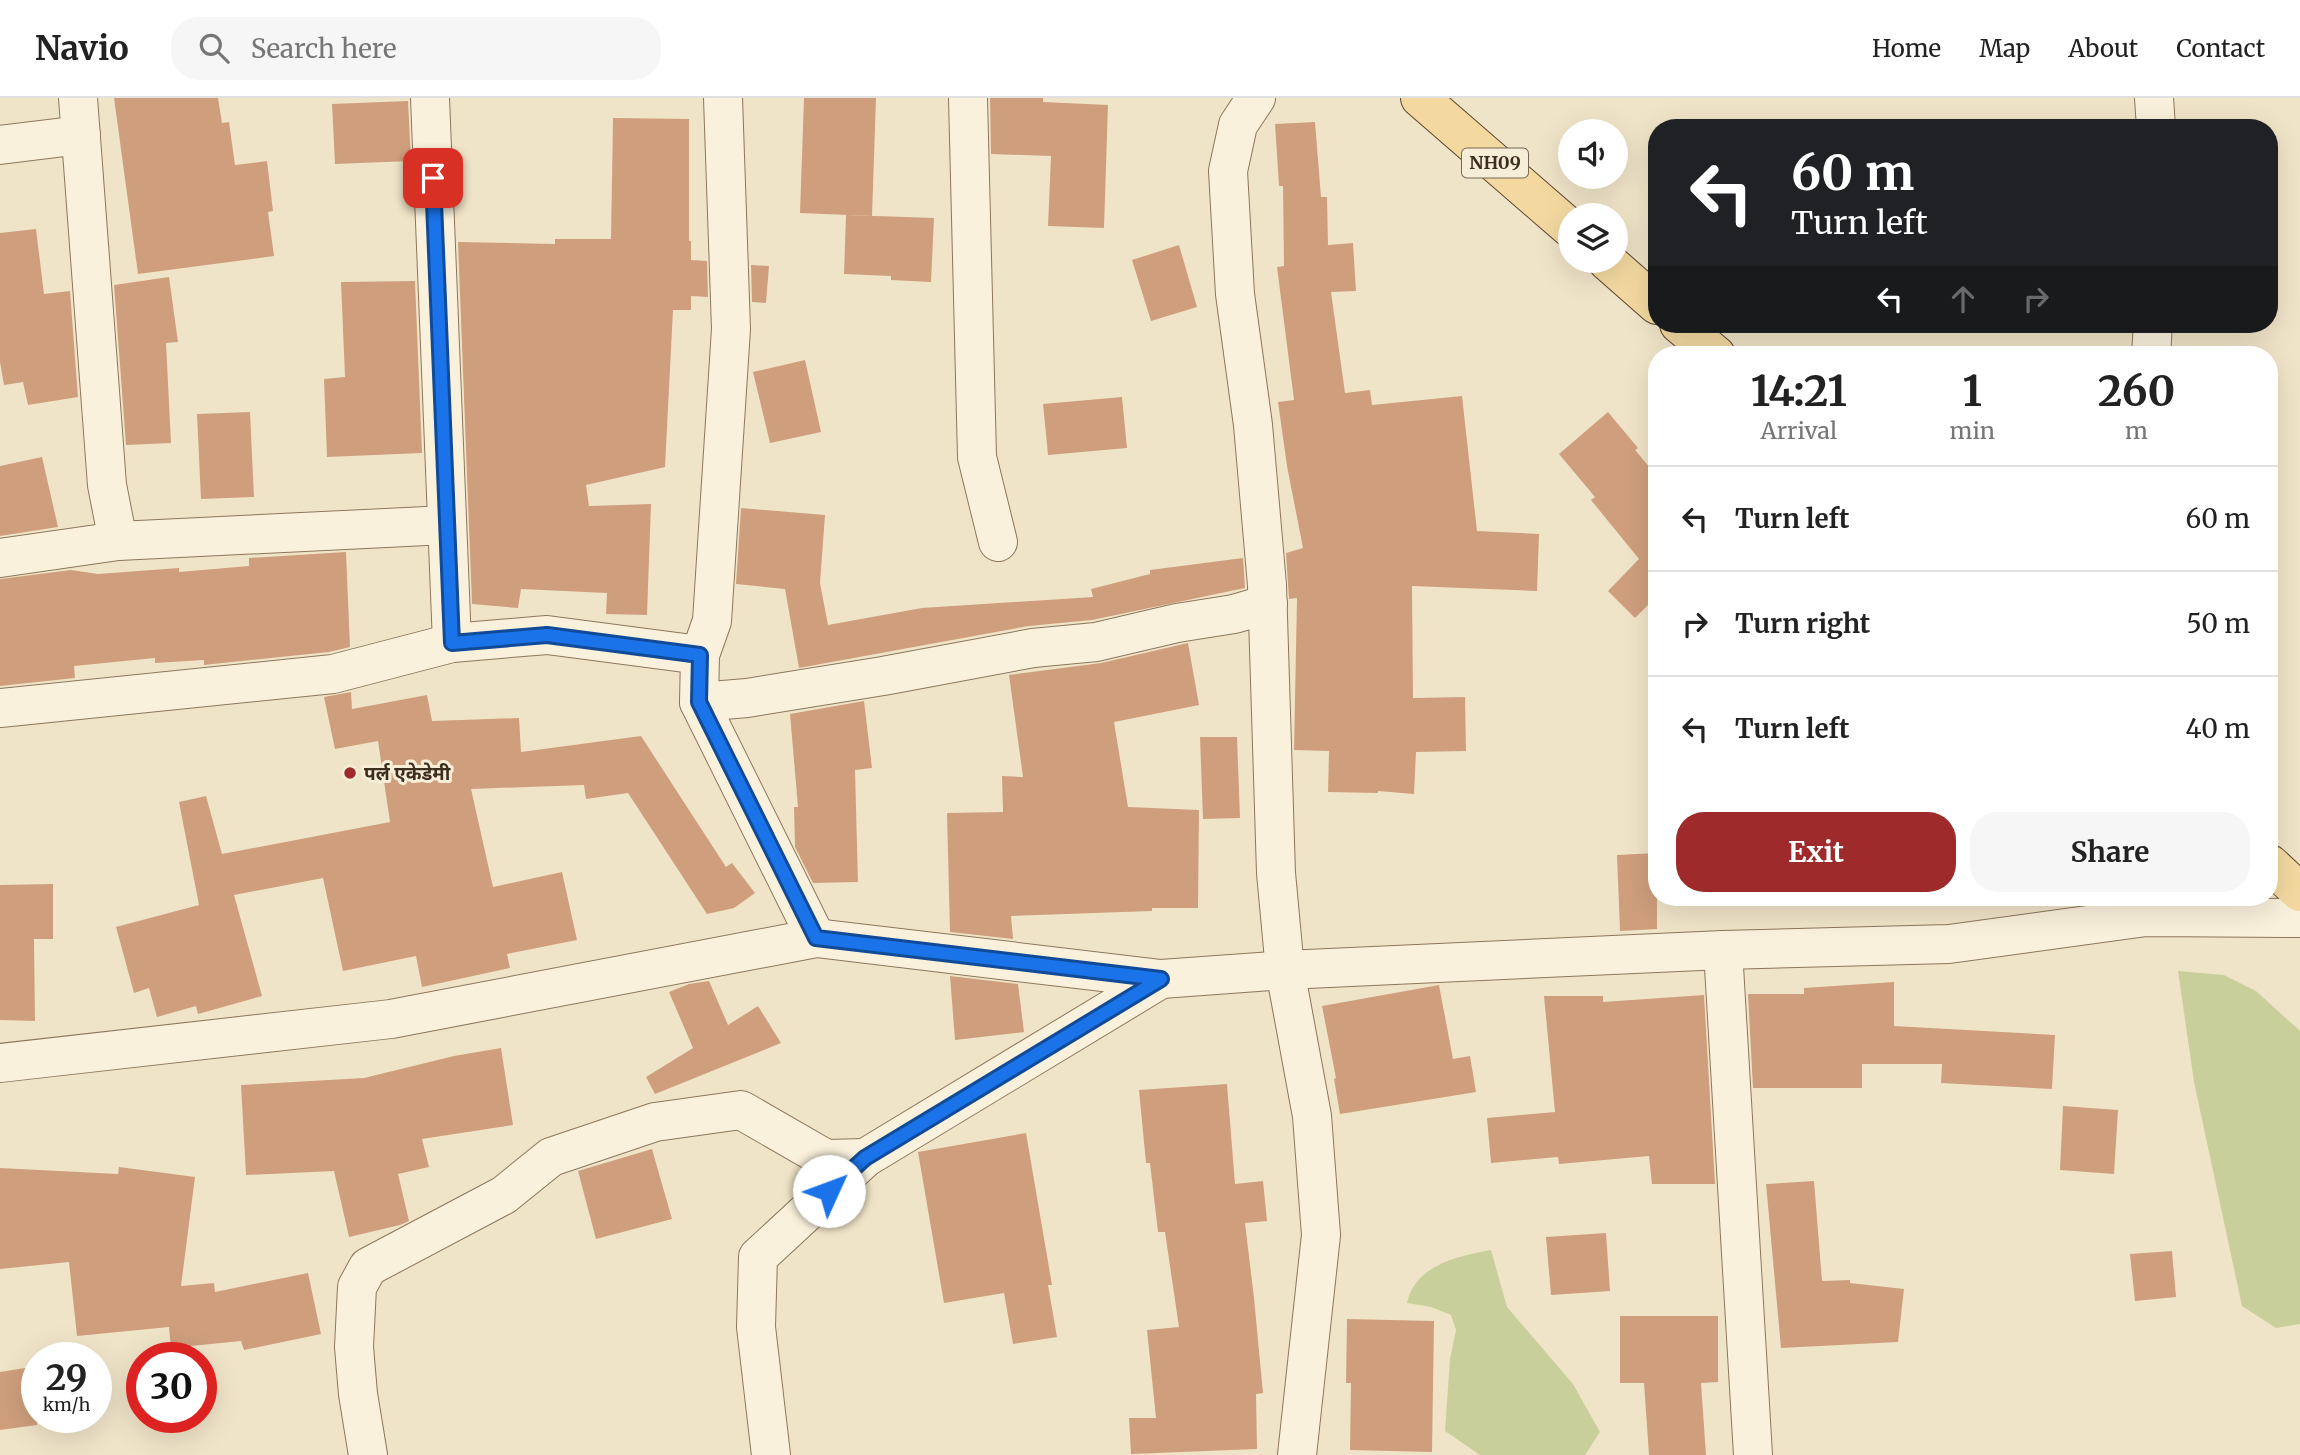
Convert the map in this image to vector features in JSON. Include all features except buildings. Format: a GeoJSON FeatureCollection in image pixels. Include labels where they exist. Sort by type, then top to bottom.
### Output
{"type":"FeatureCollection","features":[{"type":"Feature","properties":{"kind":"main road","name":"NH09"},"geometry":{"type":"LineString","coordinates":[[1420,98],[1558,218]]}},
{"type":"Feature","properties":{"kind":"main road"},"geometry":{"type":"LineString","coordinates":[[1621,273],[1648,296]]}},
{"type":"Feature","properties":{"kind":"main road"},"geometry":{"type":"LineString","coordinates":[[1690,333],[1705,346]]}},
{"type":"Feature","properties":{"kind":"main road"},"geometry":{"type":"LineString","coordinates":[[2278,871],[2300,892]]}},
{"type":"Feature","properties":{"kind":"street"},"geometry":{"type":"LineString","coordinates":[[430,98],[452,643]]}},
{"type":"Feature","properties":{"kind":"street"},"geometry":{"type":"LineString","coordinates":[[723,98],[731,329],[712,621],[700,655],[699,702],[816,938]]}},
{"type":"Feature","properties":{"kind":"street"},"geometry":{"type":"LineString","coordinates":[[968,98],[977,457],[998,542]]}},
{"type":"Feature","properties":{"kind":"street"},"geometry":{"type":"LineString","coordinates":[[1256,98],[1238,125],[1228,171],[1235,294],[1253,425],[1268,604],[1276,873],[1285,970],[1312,1116],[1321,1235],[1297,1455]]}},
{"type":"Feature","properties":{"kind":"street"},"geometry":{"type":"LineString","coordinates":[[2154,98],[2155,119]]}},
{"type":"Feature","properties":{"kind":"street"},"geometry":{"type":"LineString","coordinates":[[0,145],[79,117],[107,485],[118,541]]}},
{"type":"Feature","properties":{"kind":"street"},"geometry":{"type":"LineString","coordinates":[[0,558],[118,541],[447,525]]}},
{"type":"Feature","properties":{"kind":"street"},"geometry":{"type":"LineString","coordinates":[[699,702],[747,698],[1033,648],[1096,642],[1177,623],[1234,614],[1268,604]]}},
{"type":"Feature","properties":{"kind":"street"},"geometry":{"type":"LineString","coordinates":[[0,708],[333,674],[452,643],[547,635],[700,655]]}},
{"type":"Feature","properties":{"kind":"street"},"geometry":{"type":"LineString","coordinates":[[0,1063],[391,1019],[816,938],[1161,979],[1285,970],[1723,950],[1949,944],[2146,917],[2300,918]]}},
{"type":"Feature","properties":{"kind":"street"},"geometry":{"type":"LineString","coordinates":[[1723,950],[1753,1455]]}},
{"type":"Feature","properties":{"kind":"street"},"geometry":{"type":"LineString","coordinates":[[771,1455],[756,1327],[758,1257],[865,1158],[1161,979]]}},
{"type":"Feature","properties":{"kind":"street"},"geometry":{"type":"LineString","coordinates":[[368,1455],[354,1347],[358,1287],[368,1267],[504,1195],[551,1157],[655,1122],[741,1110],[826,1159],[865,1158]]}},
{"type":"Feature","properties":{"kind":"green space"},"geometry":{"type":"Polygon","coordinates":[[[2178,971],[2224,975],[2256,991],[2300,1031],[2300,1324],[2276,1328],[2242,1306],[2194,1082],[2178,971]]]}},
{"type":"Feature","properties":{"kind":"green space"},"geometry":{"type":"Polygon","coordinates":[[[1491,1250],[1507,1307],[1573,1384],[1600,1432],[1585,1455],[1480,1455],[1445,1431],[1450,1359],[1456,1330],[1451,1315],[1431,1307],[1407,1303],[1412,1290],[1428,1271],[1452,1259],[1491,1250]]]}},
{"type":"Feature","properties":{"kind":"place","name":"पर्ल एकेडेमी"},"geometry":{"type":"Point","coordinates":[350,773]}},
{"type":"Feature","properties":{"kind":"route"},"geometry":{"type":"LineString","coordinates":[[433,178],[452,643],[547,635],[700,655],[699,702],[816,938],[1161,979],[865,1158],[829,1191]]}}]}
